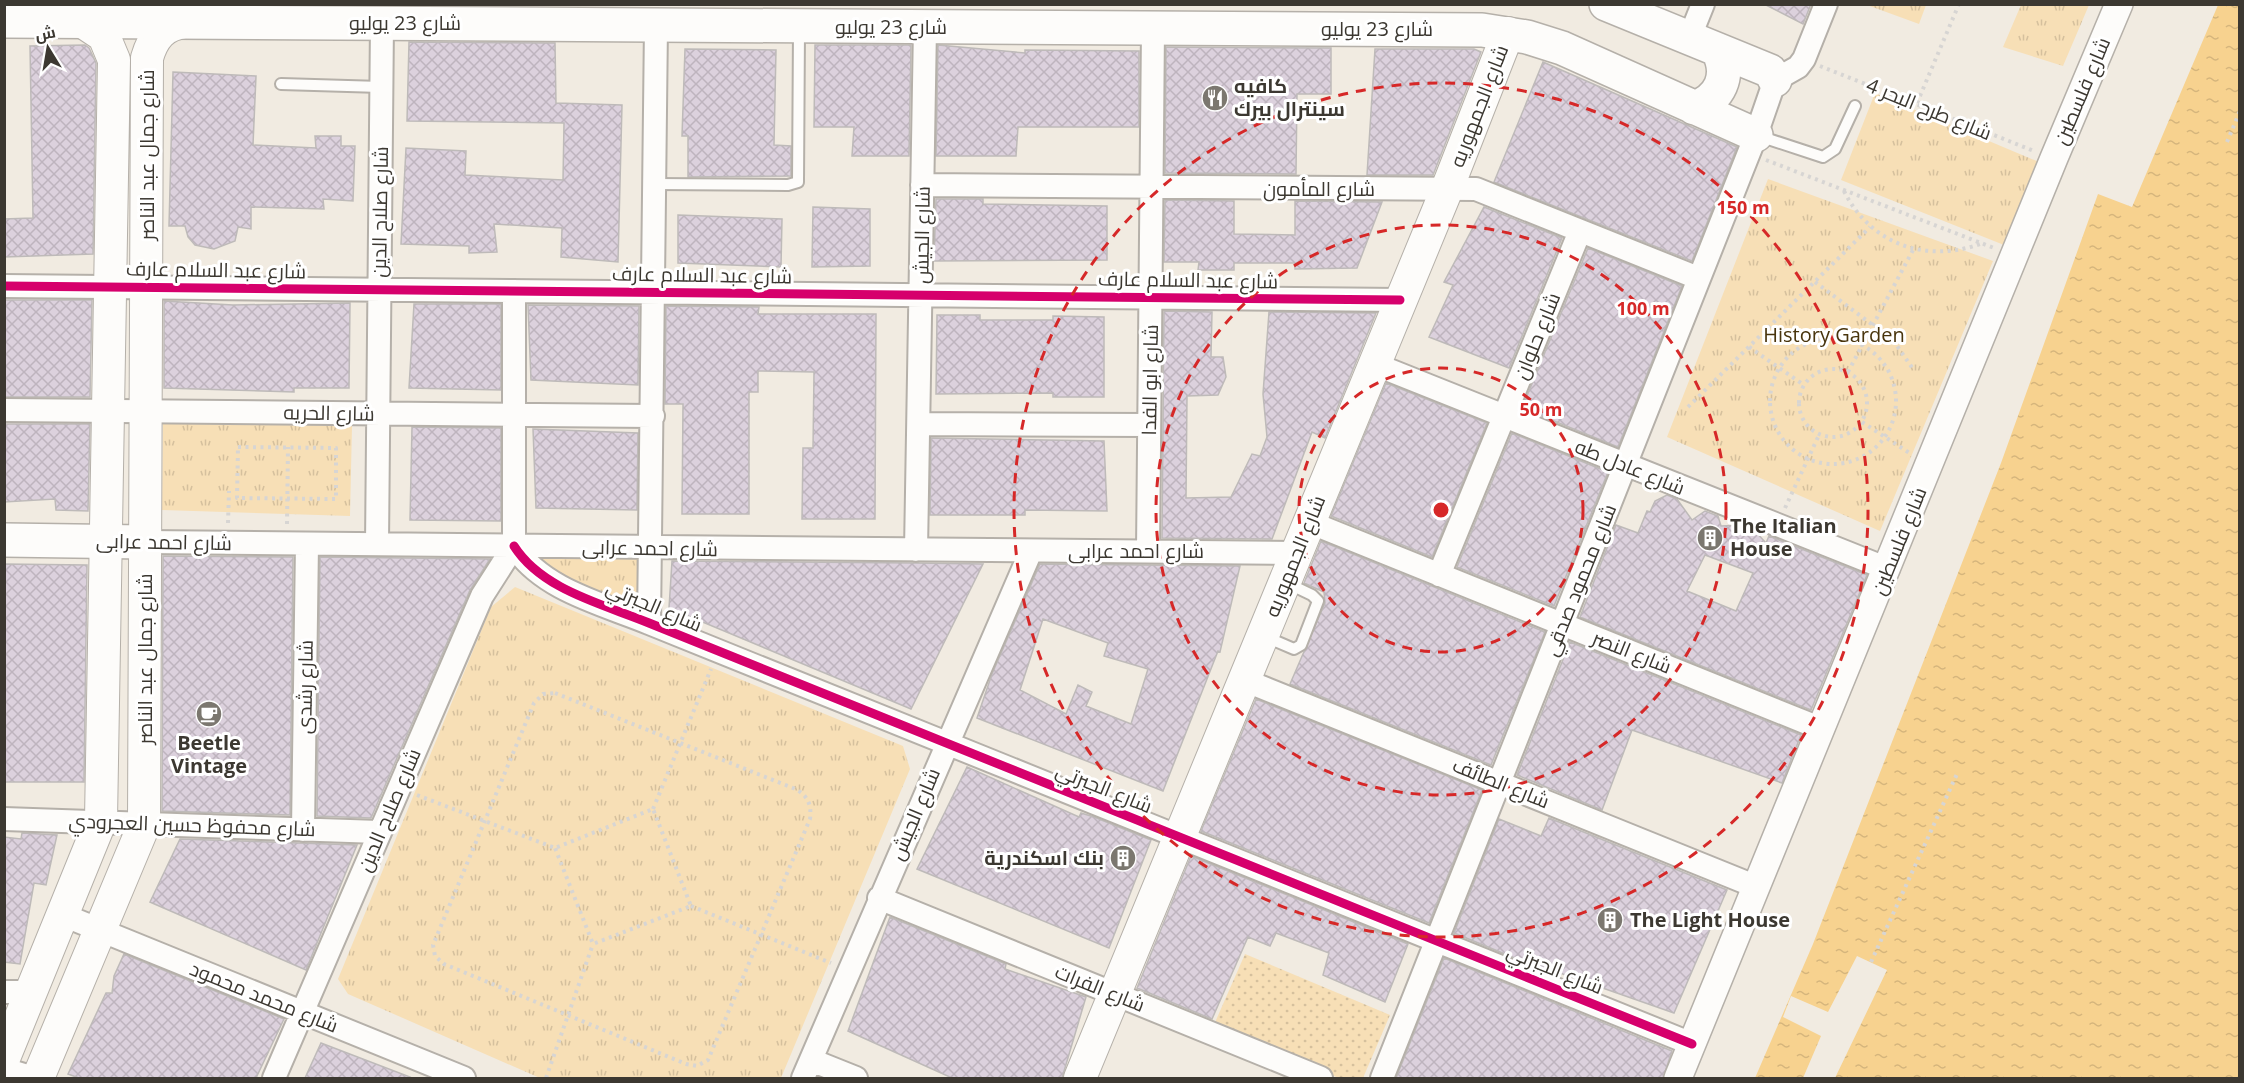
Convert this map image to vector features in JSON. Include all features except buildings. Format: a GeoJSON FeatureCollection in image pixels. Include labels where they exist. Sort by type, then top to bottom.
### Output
{"type":"FeatureCollection","features":[{"type":"Feature","properties":{"kind":"main road"},"geometry":{"type":"LineString","coordinates":[[1221,4],[1254,29]]}},
{"type":"Feature","properties":{"kind":"main road"},"geometry":{"type":"LineString","coordinates":[[1606,4],[1770,71],[1775,80]]}},
{"type":"Feature","properties":{"kind":"main road","name":"شارع 23 يوليو"},"geometry":{"type":"LineString","coordinates":[[4,21],[382,23],[534,14],[656,25],[925,27],[1072,16],[1153,29],[1456,28],[1508,33],[1562,48],[1694,108],[1753,144]]}},
{"type":"Feature","properties":{"kind":"main road","name":"شارع جمال عبد الناصر"},"geometry":{"type":"LineString","coordinates":[[4,1058],[18,992],[63,915],[101,820],[114,60],[104,36],[83,22]]}},
{"type":"Feature","properties":{"kind":"main road","name":"شارع جمال عبد الناصر"},"geometry":{"type":"LineString","coordinates":[[36,1078],[144,825],[147,58],[152,42],[160,33],[167,27],[185,22]]}},
{"type":"Feature","properties":{"kind":"main road","name":"شارع الجمهوريه"},"geometry":{"type":"LineString","coordinates":[[1080,1078],[1447,189],[1508,33]]}},
{"type":"Feature","properties":{"kind":"main road"},"geometry":{"type":"LineString","coordinates":[[1694,108],[1710,100],[1721,86],[1724,68],[1704,45]]}},
{"type":"Feature","properties":{"kind":"main road","name":"شارع احمد عرابى"},"geometry":{"type":"LineString","coordinates":[[4,540],[145,542]]}},
{"type":"Feature","properties":{"kind":"street"},"geometry":{"type":"LineString","coordinates":[[1703,4],[1704,45]]}},
{"type":"Feature","properties":{"kind":"street"},"geometry":{"type":"LineString","coordinates":[[1775,80],[1798,67],[1804,59],[1826,4]]}},
{"type":"Feature","properties":{"kind":"street","name":"شارع فلسطين"},"geometry":{"type":"LineString","coordinates":[[1678,1078],[2119,4]]}},
{"type":"Feature","properties":{"kind":"street","name":"شارع صلاح الدين"},"geometry":{"type":"LineString","coordinates":[[376,544],[382,23]]}},
{"type":"Feature","properties":{"kind":"street"},"geometry":{"type":"LineString","coordinates":[[649,623],[652,548],[656,25]]}},
{"type":"Feature","properties":{"kind":"street","name":"شارع الجيش"},"geometry":{"type":"LineString","coordinates":[[916,550],[925,27]]}},
{"type":"Feature","properties":{"kind":"street","name":"شارع ابو الفدا"},"geometry":{"type":"LineString","coordinates":[[1148,551],[1153,29]]}},
{"type":"Feature","properties":{"kind":"street","name":"شارع محمود صدقي"},"geometry":{"type":"LineString","coordinates":[[1382,1078],[1753,144],[1775,80]]}},
{"type":"Feature","properties":{"kind":"street","name":"شارع المأمون"},"geometry":{"type":"LineString","coordinates":[[922,185],[1476,189],[1698,278]]}},
{"type":"Feature","properties":{"kind":"street","name":"شارع حلوان"},"geometry":{"type":"LineString","coordinates":[[1439,575],[1580,231]]}},
{"type":"Feature","properties":{"kind":"street","name":"شارع عبد السلام عارف"},"geometry":{"type":"LineString","coordinates":[[4,286],[1400,300]]}},
{"type":"Feature","properties":{"kind":"street"},"geometry":{"type":"LineString","coordinates":[[514,291],[514,546]]}},
{"type":"Feature","properties":{"kind":"street","name":"شارع عادل طه"},"geometry":{"type":"LineString","coordinates":[[1374,364],[1888,569]]}},
{"type":"Feature","properties":{"kind":"street","name":"شارع الحريه"},"geometry":{"type":"LineString","coordinates":[[4,410],[653,416]]}},
{"type":"Feature","properties":{"kind":"street"},"geometry":{"type":"LineString","coordinates":[[919,424],[1149,426]]}},
{"type":"Feature","properties":{"kind":"street","name":"شارع النصر"},"geometry":{"type":"LineString","coordinates":[[1309,522],[1822,729]]}},
{"type":"Feature","properties":{"kind":"street","name":"شارع احمد عرابى"},"geometry":{"type":"LineString","coordinates":[[145,542],[1296,553]]}},
{"type":"Feature","properties":{"kind":"street","name":"شارع رشدى"},"geometry":{"type":"LineString","coordinates":[[297,544],[303,830]]}},
{"type":"Feature","properties":{"kind":"street","name":"شارع صلاح الدين"},"geometry":{"type":"LineString","coordinates":[[274,1078],[482,596],[514,546]]}},
{"type":"Feature","properties":{"kind":"street","name":"شارع الجبرتي"},"geometry":{"type":"LineString","coordinates":[[514,546],[523,561],[550,582],[718,652],[1692,1044]]}},
{"type":"Feature","properties":{"kind":"street","name":"شارع الجيش"},"geometry":{"type":"LineString","coordinates":[[807,1069],[1031,551]]}},
{"type":"Feature","properties":{"kind":"street","name":"شارع الطائف"},"geometry":{"type":"LineString","coordinates":[[1244,680],[1757,887]]}},
{"type":"Feature","properties":{"kind":"street","name":"شارع محفوظ حسين العجرودي"},"geometry":{"type":"LineString","coordinates":[[4,819],[101,820],[144,825],[379,832]]}},
{"type":"Feature","properties":{"kind":"street","name":"شارع الفرات"},"geometry":{"type":"LineString","coordinates":[[879,898],[1321,1078]]}},
{"type":"Feature","properties":{"kind":"street","name":"شارع محمد محمود"},"geometry":{"type":"LineString","coordinates":[[63,915],[464,1078]]}},
{"type":"Feature","properties":{"kind":"street"},"geometry":{"type":"LineString","coordinates":[[4,1069],[36,1078]]}},
{"type":"Feature","properties":{"kind":"street"},"geometry":{"type":"LineString","coordinates":[[807,1069],[856,1078]]}},
{"type":"Feature","properties":{"kind":"lane"},"geometry":{"type":"LineString","coordinates":[[655,184],[788,185],[798,182],[799,26]]}},
{"type":"Feature","properties":{"kind":"lane"},"geometry":{"type":"LineString","coordinates":[[281,84],[381,87]]}},
{"type":"Feature","properties":{"kind":"lane"},"geometry":{"type":"LineString","coordinates":[[1753,144],[1823,157],[1835,149],[1855,106]]}},
{"type":"Feature","properties":{"kind":"path"},"geometry":{"type":"LineString","coordinates":[[1917,103],[1959,4]]}},
{"type":"Feature","properties":{"kind":"path"},"geometry":{"type":"LineString","coordinates":[[2227,142],[2240,111]]}},
{"type":"Feature","properties":{"kind":"path"},"geometry":{"type":"LineString","coordinates":[[1753,144],[1844,190],[1983,243],[2002,253],[2015,255]]}},
{"type":"Feature","properties":{"kind":"path"},"geometry":{"type":"LineString","coordinates":[[1844,190],[1857,213],[1870,227],[1888,240],[1913,250],[1956,252],[1983,243]]}},
{"type":"Feature","properties":{"kind":"path"},"geometry":{"type":"LineString","coordinates":[[1688,407],[1870,227]]}},
{"type":"Feature","properties":{"kind":"path"},"geometry":{"type":"LineString","coordinates":[[1848,372],[1913,250]]}},
{"type":"Feature","properties":{"kind":"path"},"geometry":{"type":"LineString","coordinates":[[1815,282],[1901,349],[1913,369]]}},
{"type":"Feature","properties":{"kind":"path"},"geometry":{"type":"LineString","coordinates":[[1848,339],[1863,345],[1886,365],[1896,394],[1896,409],[1885,438],[1873,450],[1858,459],[1842,464],[1824,464],[1808,460],[1785,444],[1772,420],[1770,393],[1779,367],[1789,355],[1816,340],[1848,339]]}},
{"type":"Feature","properties":{"kind":"path"},"geometry":{"type":"LineString","coordinates":[[1749,347],[1804,385]]}},
{"type":"Feature","properties":{"kind":"path"},"geometry":{"type":"LineString","coordinates":[[1828,369],[1848,372],[1862,385],[1866,393],[1868,404],[1862,422],[1848,435],[1838,438],[1819,435],[1810,429],[1800,413],[1800,394],[1804,385],[1811,377],[1828,369]]}},
{"type":"Feature","properties":{"kind":"path"},"geometry":{"type":"LineString","coordinates":[[1862,422],[1930,465]]}},
{"type":"Feature","properties":{"kind":"path"},"geometry":{"type":"LineString","coordinates":[[1777,526],[1819,435]]}},
{"type":"Feature","properties":{"kind":"path"},"geometry":{"type":"LineString","coordinates":[[238,447],[336,447],[336,499],[288,498],[237,498],[238,447]]}},
{"type":"Feature","properties":{"kind":"path"},"geometry":{"type":"LineString","coordinates":[[288,447],[288,498],[297,544]]}},
{"type":"Feature","properties":{"kind":"path"},"geometry":{"type":"LineString","coordinates":[[227,543],[229,491]]}},
{"type":"Feature","properties":{"kind":"path"},"geometry":{"type":"LineString","coordinates":[[691,906],[653,809],[718,652]]}},
{"type":"Feature","properties":{"kind":"path"},"geometry":{"type":"LineString","coordinates":[[543,694],[562,695],[800,791],[810,803],[810,819],[708,1060],[703,1064],[686,1064],[444,964],[435,956],[433,945],[485,821],[534,703],[543,694]]}},
{"type":"Feature","properties":{"kind":"path"},"geometry":{"type":"LineString","coordinates":[[1871,962],[1957,774]]}},
{"type":"Feature","properties":{"kind":"path"},"geometry":{"type":"LineString","coordinates":[[398,788],[555,848],[653,809]]}},
{"type":"Feature","properties":{"kind":"path"},"geometry":{"type":"LineString","coordinates":[[546,1078],[593,944],[555,848]]}},
{"type":"Feature","properties":{"kind":"path"},"geometry":{"type":"LineString","coordinates":[[593,944],[691,906],[849,970]]}},
{"type":"Feature","properties":{"kind":"green space"},"geometry":{"type":"Polygon","coordinates":[[[1867,5],[1926,5],[1919,24],[1867,5]]]}},
{"type":"Feature","properties":{"kind":"green space"},"geometry":{"type":"Polygon","coordinates":[[[2021,5],[2089,5],[2063,66],[2003,47],[2021,5]]]}},
{"type":"Feature","properties":{"kind":"green space"},"geometry":{"type":"Polygon","coordinates":[[[1875,93],[2039,162],[2004,245],[1841,180],[1875,93]]]}},
{"type":"Feature","properties":{"kind":"green space","name":"History Garden"},"geometry":{"type":"Polygon","coordinates":[[[1768,179],[1993,261],[1880,531],[1667,437],[1768,179]]]}},
{"type":"Feature","properties":{"kind":"green space"},"geometry":{"type":"Polygon","coordinates":[[[163,419],[352,426],[350,516],[162,510],[163,419]]]}},
{"type":"Feature","properties":{"kind":"green space"},"geometry":{"type":"Polygon","coordinates":[[[534,551],[646,554],[644,617],[535,568],[534,551]]]}},
{"type":"Feature","properties":{"kind":"green space"},"geometry":{"type":"Polygon","coordinates":[[[515,587],[903,746],[910,769],[781,1078],[540,1078],[348,994],[338,979],[491,607],[515,587]]]}},
{"type":"Feature","properties":{"kind":"green space"},"geometry":{"type":"Polygon","coordinates":[[[1245,954],[1390,1015],[1363,1078],[1339,1078],[1213,1027],[1245,954]]]}},
{"type":"Feature","properties":{"kind":"water"},"geometry":{"type":"Polygon","coordinates":[[[2218,5],[2239,5],[2239,1078],[1755,1078],[1813,944],[2001,463],[2098,194],[2132,207],[2218,5]]]}},
{"type":"Feature","properties":{"kind":"pier"},"geometry":{"type":"Polygon","coordinates":[[[1857,956],[1887,970],[1835,1078],[1803,1078],[1821,1036],[1783,1017],[1791,996],[1828,1012],[1857,956]]]}},
{"type":"Feature","properties":{"kind":"cycle path"},"geometry":{"type":"LineString","coordinates":[[4,286],[1400,300]]}},
{"type":"Feature","properties":{"kind":"cycle path"},"geometry":{"type":"LineString","coordinates":[[514,546],[540,574],[593,602],[1692,1044]]}},
{"type":"Feature","properties":{"kind":"place","name":"كافيه سينترال بيرك"},"geometry":{"type":"Point","coordinates":[1215,98]}},
{"type":"Feature","properties":{"kind":"place","name":"The Italian House"},"geometry":{"type":"Point","coordinates":[1710,538]}},
{"type":"Feature","properties":{"kind":"place","name":"Beetle Vintage"},"geometry":{"type":"Point","coordinates":[209,714]}},
{"type":"Feature","properties":{"kind":"place","name":"بنك اسكندرية"},"geometry":{"type":"Point","coordinates":[1123,858]}},
{"type":"Feature","properties":{"kind":"place","name":"The Light House"},"geometry":{"type":"Point","coordinates":[1610,920]}}]}
